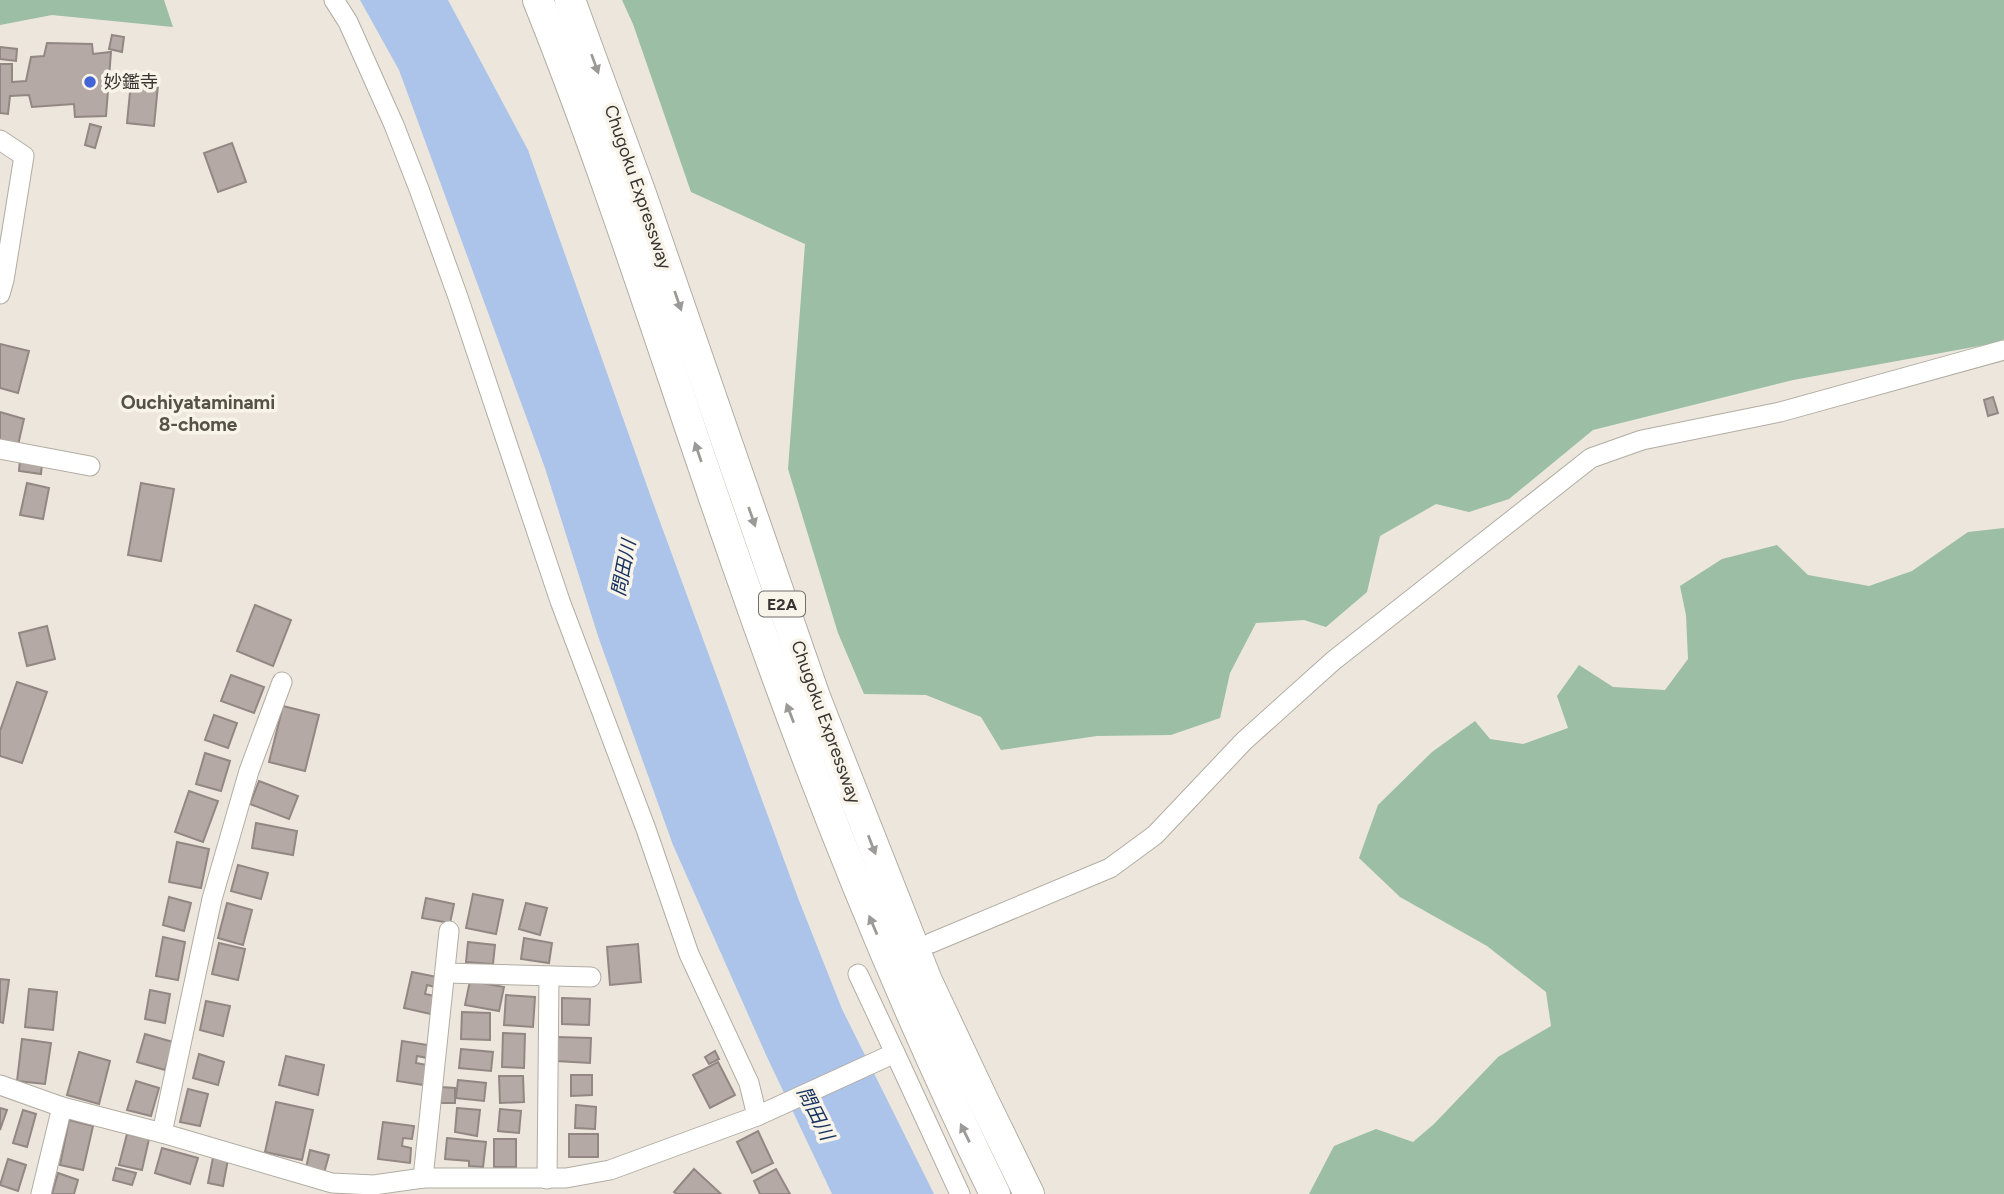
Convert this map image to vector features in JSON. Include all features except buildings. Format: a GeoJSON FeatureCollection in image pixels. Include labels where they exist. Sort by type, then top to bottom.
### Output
{"type":"FeatureCollection","features":[{"type":"Feature","properties":{"kind":"highway","name":"Chugoku Expressway"},"geometry":{"type":"LineString","coordinates":[[538,0],[612,201],[786,704],[850,871],[956,1115],[995,1194]]}},
{"type":"Feature","properties":{"kind":"highway","name":"Chugoku Expressway"},"geometry":{"type":"LineString","coordinates":[[570,0],[641,194],[815,697],[928,981],[1029,1194]]}},
{"type":"Feature","properties":{"kind":"street"},"geometry":{"type":"LineString","coordinates":[[334,0],[348,22],[419,189],[463,310],[560,601],[646,829],[688,954],[749,1083],[757,1116]]}},
{"type":"Feature","properties":{"kind":"street"},"geometry":{"type":"LineString","coordinates":[[0,140],[24,156],[0,294]]}},
{"type":"Feature","properties":{"kind":"street"},"geometry":{"type":"LineString","coordinates":[[931,943],[1119,862],[1155,835],[1244,741],[1333,661],[1591,458],[1642,440],[1780,412],[2004,351]]}},
{"type":"Feature","properties":{"kind":"street"},"geometry":{"type":"LineString","coordinates":[[0,449],[90,466]]}},
{"type":"Feature","properties":{"kind":"street"},"geometry":{"type":"LineString","coordinates":[[162,1132],[212,900],[248,771],[282,682]]}},
{"type":"Feature","properties":{"kind":"street"},"geometry":{"type":"LineString","coordinates":[[423,1178],[449,931]]}},
{"type":"Feature","properties":{"kind":"street"},"geometry":{"type":"LineString","coordinates":[[445,973],[591,977]]}},
{"type":"Feature","properties":{"kind":"street"},"geometry":{"type":"LineString","coordinates":[[858,974],[887,1057],[960,1194]]}},
{"type":"Feature","properties":{"kind":"street"},"geometry":{"type":"LineString","coordinates":[[547,1178],[548,976]]}},
{"type":"Feature","properties":{"kind":"street"},"geometry":{"type":"LineString","coordinates":[[0,1085],[62,1107],[162,1132],[332,1183],[374,1185],[423,1178],[566,1178],[610,1170],[782,1106],[887,1057]]}},
{"type":"Feature","properties":{"kind":"street"},"geometry":{"type":"LineString","coordinates":[[41,1194],[62,1107]]}},
{"type":"Feature","properties":{"kind":"green space"},"geometry":{"type":"Polygon","coordinates":[[[0,0],[164,0],[173,27],[52,15],[0,25],[0,0]]]}},
{"type":"Feature","properties":{"kind":"green space"},"geometry":{"type":"Polygon","coordinates":[[[622,0],[2004,0],[2004,339],[2001,342],[1793,380],[1593,430],[1509,499],[1469,512],[1436,504],[1380,536],[1367,592],[1326,627],[1304,620],[1256,623],[1230,673],[1220,718],[1171,735],[1097,736],[1001,750],[981,717],[926,695],[864,694],[838,633],[788,469],[805,244],[691,192],[633,24],[622,0]]]}},
{"type":"Feature","properties":{"kind":"green space"},"geometry":{"type":"Polygon","coordinates":[[[2004,528],[2004,1194],[1309,1194],[1334,1146],[1376,1129],[1413,1142],[1434,1124],[1498,1057],[1551,1026],[1546,992],[1487,946],[1400,897],[1359,858],[1378,805],[1432,752],[1475,721],[1490,739],[1523,744],[1568,728],[1557,696],[1579,665],[1613,687],[1665,690],[1688,659],[1686,615],[1680,586],[1722,559],[1777,545],[1808,575],[1869,586],[1912,571],[1968,532],[2004,528]]]}},
{"type":"Feature","properties":{"kind":"water","name":"問田川"},"geometry":{"type":"Polygon","coordinates":[[[360,0],[448,0],[528,150],[652,500],[798,898],[842,1009],[934,1194],[832,1194],[767,1057],[673,845],[599,639],[545,468],[399,70],[360,0]]]}},
{"type":"Feature","properties":{"kind":"place","name":"妙鑑寺"},"geometry":{"type":"Point","coordinates":[90,82]}},
{"type":"Feature","properties":{"kind":"district","name":"Ouchiyataminami 8-chome"},"geometry":{"type":"Point","coordinates":[198,413]}}]}
